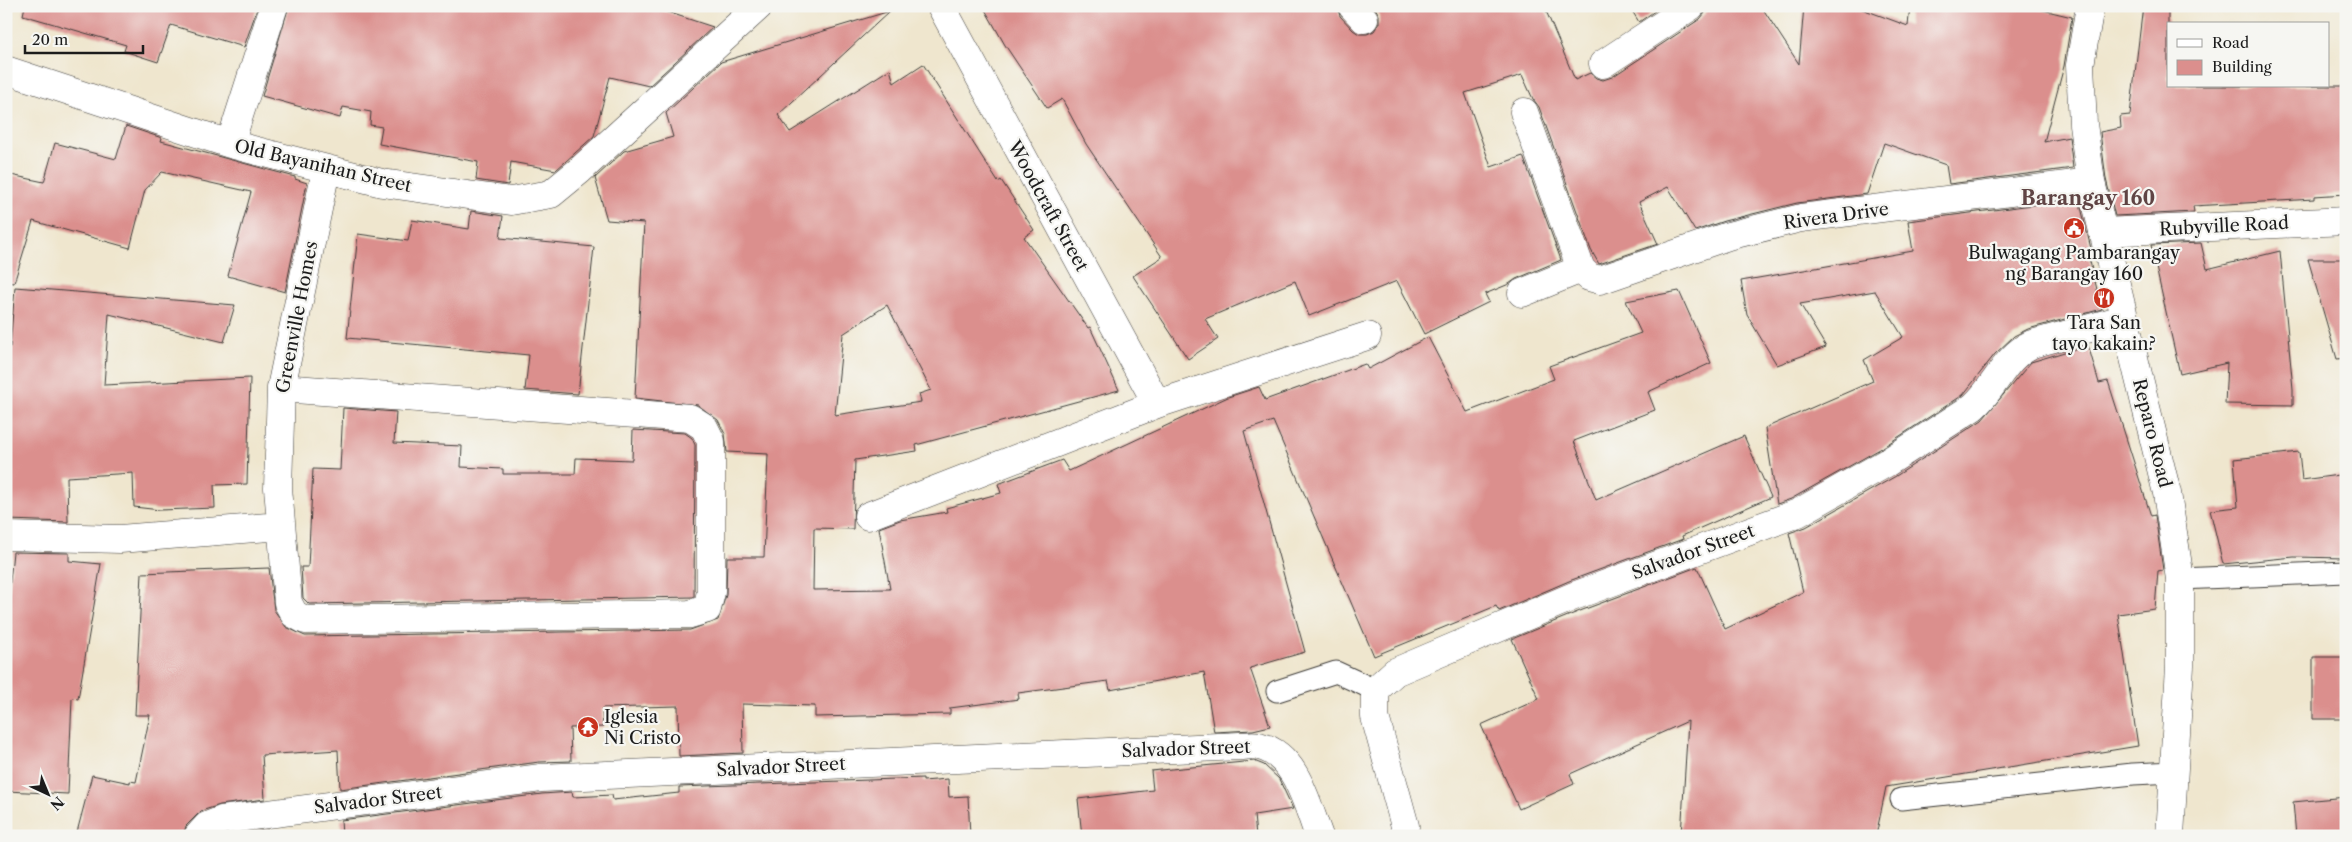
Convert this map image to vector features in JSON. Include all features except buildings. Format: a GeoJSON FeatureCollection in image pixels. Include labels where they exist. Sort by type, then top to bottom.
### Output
{"type":"FeatureCollection","features":[{"type":"Feature","properties":{"kind":"street"},"geometry":{"type":"LineString","coordinates":[[230,144],[274,6]]}},
{"type":"Feature","properties":{"kind":"street","name":"Old Bayanihan Street"},"geometry":{"type":"LineString","coordinates":[[6,70],[230,144],[326,170],[382,183],[511,201],[551,194],[586,165],[758,6]]}},
{"type":"Feature","properties":{"kind":"street","name":"Woodcraft Street"},"geometry":{"type":"LineString","coordinates":[[941,6],[1157,404]]}},
{"type":"Feature","properties":{"kind":"street"},"geometry":{"type":"LineString","coordinates":[[1603,64],[1691,6]]}},
{"type":"Feature","properties":{"kind":"street","name":"Reparo Road"},"geometry":{"type":"LineString","coordinates":[[2090,6],[2080,65],[2083,124],[2091,182],[2167,493],[2180,579],[2180,666],[2170,836]]}},
{"type":"Feature","properties":{"kind":"street"},"geometry":{"type":"LineString","coordinates":[[1522,294],[1585,273],[1524,112]]}},
{"type":"Feature","properties":{"kind":"street","name":"Greenville Homes"},"geometry":{"type":"LineString","coordinates":[[281,388],[690,418],[704,427],[711,441],[711,592],[707,609],[690,614],[304,620],[294,614],[288,603],[278,488],[281,388],[326,170]]}},
{"type":"Feature","properties":{"kind":"street","name":"Rivera Drive"},"geometry":{"type":"LineString","coordinates":[[1585,273],[1600,280],[1613,277],[1728,236],[1801,218],[2091,182]]}},
{"type":"Feature","properties":{"kind":"street","name":"Rubyville Road"},"geometry":{"type":"LineString","coordinates":[[2103,232],[2346,221]]}},
{"type":"Feature","properties":{"kind":"street","name":"Salvador Street"},"geometry":{"type":"LineString","coordinates":[[1375,690],[1395,672],[1574,596],[1798,513],[1888,462],[1973,407],[1983,398],[2009,360],[2019,350],[2032,344],[2123,319]]}},
{"type":"Feature","properties":{"kind":"street"},"geometry":{"type":"LineString","coordinates":[[868,516],[1157,404],[1367,336]]}},
{"type":"Feature","properties":{"kind":"street"},"geometry":{"type":"LineString","coordinates":[[6,536],[120,539],[281,526]]}},
{"type":"Feature","properties":{"kind":"street"},"geometry":{"type":"LineString","coordinates":[[1375,690],[1375,717],[1405,826],[1404,836]]}},
{"type":"Feature","properties":{"kind":"street","name":"Salvador Street"},"geometry":{"type":"LineString","coordinates":[[198,836],[207,826],[222,820],[541,778],[1240,746],[1259,746],[1280,756],[1296,776],[1318,836]]}},
{"type":"Feature","properties":{"kind":"lane"},"geometry":{"type":"LineString","coordinates":[[2180,579],[2346,572]]}},
{"type":"Feature","properties":{"kind":"lane"},"geometry":{"type":"LineString","coordinates":[[1277,691],[1336,672],[1375,690]]}},
{"type":"Feature","properties":{"kind":"lane"},"geometry":{"type":"LineString","coordinates":[[1901,799],[2133,774],[2174,772]]}},
{"type":"Feature","properties":{"kind":"place","name":"Bulwagang Pambarangay ng Barangay 160"},"geometry":{"type":"Point","coordinates":[2074,228]}},
{"type":"Feature","properties":{"kind":"place","name":"Tara San tayo kakain?"},"geometry":{"type":"Point","coordinates":[2104,298]}},
{"type":"Feature","properties":{"kind":"place","name":"Iglesia Ni Cristo"},"geometry":{"type":"Point","coordinates":[588,727]}},
{"type":"Feature","properties":{"kind":"district","name":"Barangay 160"},"geometry":{"type":"Point","coordinates":[2088,198]}}]}
